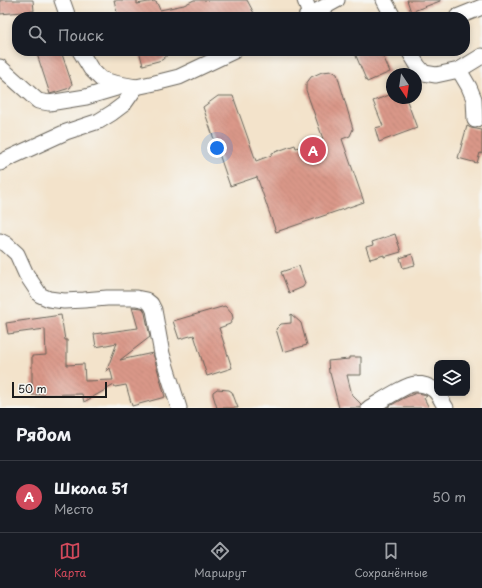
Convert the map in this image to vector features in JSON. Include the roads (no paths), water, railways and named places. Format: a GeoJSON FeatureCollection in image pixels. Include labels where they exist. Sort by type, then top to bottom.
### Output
{"type":"FeatureCollection","features":[{"type":"Feature","properties":{"kind":"street"},"geometry":{"type":"LineString","coordinates":[[62,0],[66,12]]}},
{"type":"Feature","properties":{"kind":"street"},"geometry":{"type":"LineString","coordinates":[[305,0],[307,12]]}},
{"type":"Feature","properties":{"kind":"street"},"geometry":{"type":"LineString","coordinates":[[315,12],[337,0]]}},
{"type":"Feature","properties":{"kind":"street"},"geometry":{"type":"LineString","coordinates":[[384,0],[390,12]]}},
{"type":"Feature","properties":{"kind":"street"},"geometry":{"type":"LineString","coordinates":[[470,12],[482,8],[479,0]]}},
{"type":"Feature","properties":{"kind":"street"},"geometry":{"type":"LineString","coordinates":[[83,56],[91,69],[101,78],[130,86]]}},
{"type":"Feature","properties":{"kind":"street"},"geometry":{"type":"LineString","coordinates":[[0,66],[38,101],[49,103],[86,97],[130,86],[155,83],[179,77],[223,56]]}},
{"type":"Feature","properties":{"kind":"street"},"geometry":{"type":"LineString","coordinates":[[412,56],[424,73],[436,76],[459,70],[482,56]]}},
{"type":"Feature","properties":{"kind":"street"},"geometry":{"type":"LineString","coordinates":[[459,70],[474,99],[474,120]]}},
{"type":"Feature","properties":{"kind":"street"},"geometry":{"type":"LineString","coordinates":[[0,163],[66,132],[99,121],[124,104],[130,86]]}},
{"type":"Feature","properties":{"kind":"street"},"geometry":{"type":"LineString","coordinates":[[0,241],[6,244],[17,254],[33,286],[40,295],[49,299],[64,301],[107,298],[136,298],[146,300],[151,304],[154,310],[162,354],[179,408]]}},
{"type":"Feature","properties":{"kind":"street"},"geometry":{"type":"LineString","coordinates":[[369,408],[403,388],[415,383],[433,389],[446,408]]}},
{"type":"Feature","properties":{"kind":"place","name":"Школа 51"},"geometry":{"type":"Point","coordinates":[313,150]}}]}
